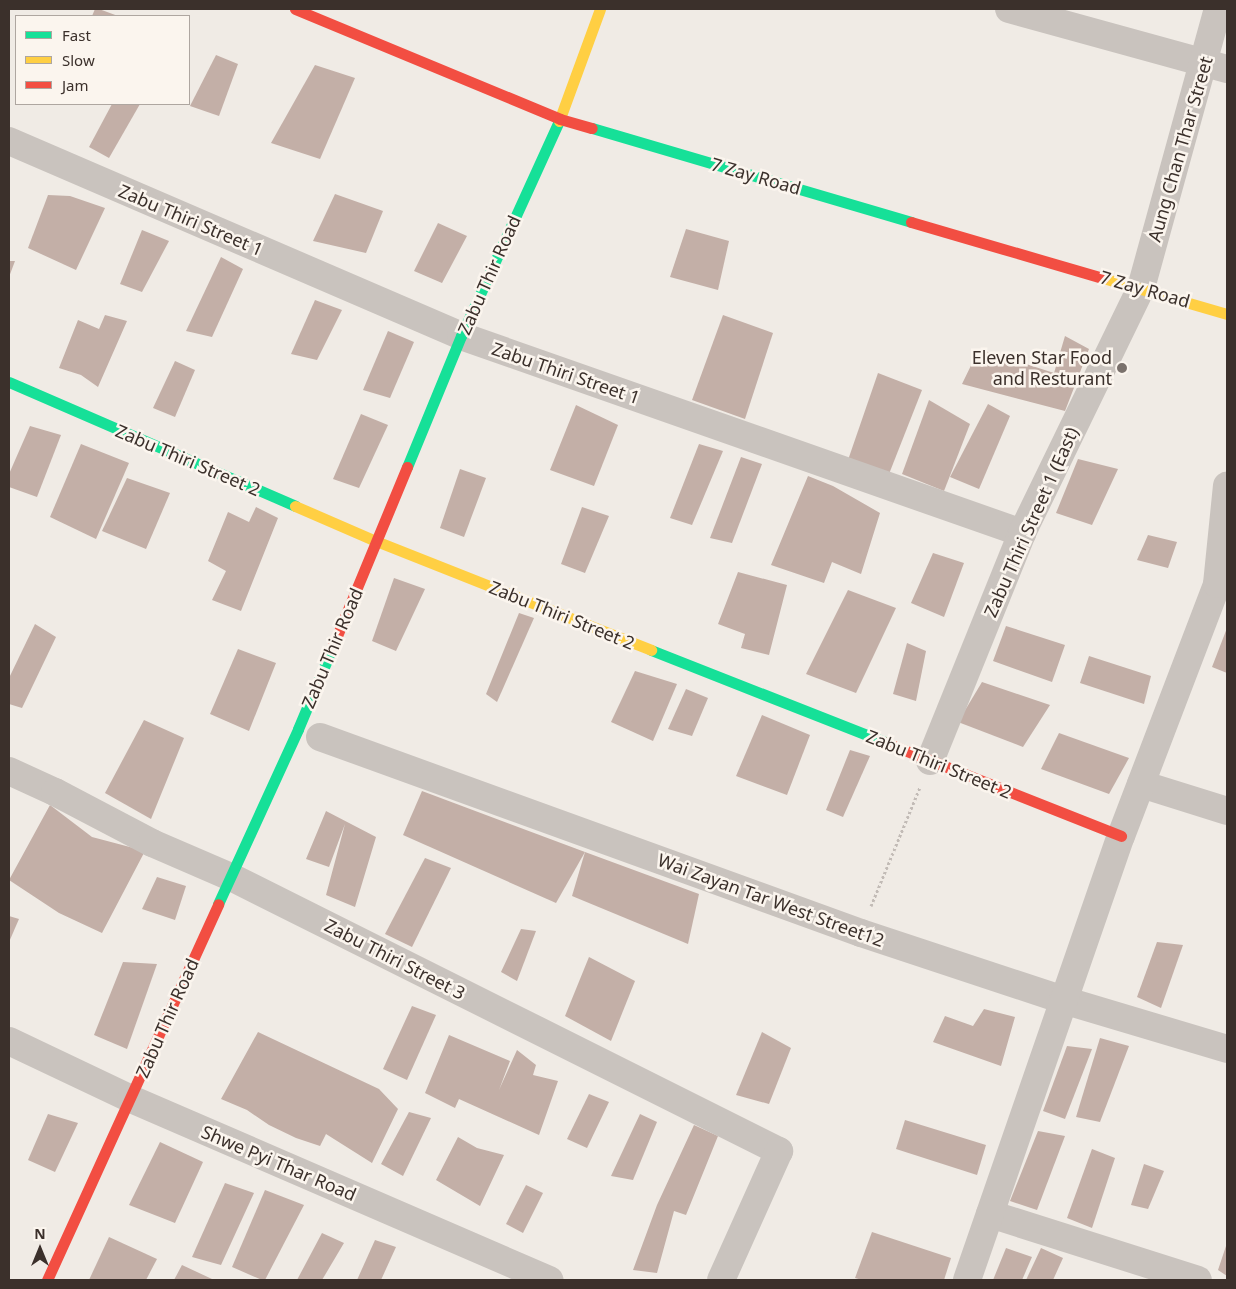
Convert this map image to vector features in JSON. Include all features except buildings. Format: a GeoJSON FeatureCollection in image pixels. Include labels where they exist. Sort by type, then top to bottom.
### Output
{"type":"FeatureCollection","features":[{"type":"Feature","properties":{"kind":"street","name":"7 Zay Road"},"geometry":{"type":"LineString","coordinates":[[295,9],[560,119],[1227,314]]}},
{"type":"Feature","properties":{"kind":"street","name":"Zabu Thir Road"},"geometry":{"type":"LineString","coordinates":[[47,1280],[298,729],[461,336],[560,119],[600,9]]}},
{"type":"Feature","properties":{"kind":"street"},"geometry":{"type":"LineString","coordinates":[[1009,9],[1216,66]]}},
{"type":"Feature","properties":{"kind":"street","name":"Aung Chan Thar Street"},"geometry":{"type":"LineString","coordinates":[[1141,288],[1216,66],[1218,9]]}},
{"type":"Feature","properties":{"kind":"street","name":"Zabu Thiri Street 1"},"geometry":{"type":"LineString","coordinates":[[9,141],[461,336],[1022,533]]}},
{"type":"Feature","properties":{"kind":"street","name":"Zabu Thiri Street 1 (East)"},"geometry":{"type":"LineString","coordinates":[[930,761],[1022,533],[1141,288]]}},
{"type":"Feature","properties":{"kind":"street","name":"Zabu Thiri Street 2"},"geometry":{"type":"LineString","coordinates":[[9,382],[376,541],[1121,836]]}},
{"type":"Feature","properties":{"kind":"street"},"geometry":{"type":"LineString","coordinates":[[967,1280],[1121,836],[1222,585],[1227,486]]}},
{"type":"Feature","properties":{"kind":"street","name":"Wai Zayan Tar West Street12"},"geometry":{"type":"LineString","coordinates":[[320,737],[861,933],[1063,1000],[1227,1049]]}},
{"type":"Feature","properties":{"kind":"street","name":"Zabu Thiri Street 3"},"geometry":{"type":"LineString","coordinates":[[9,771],[55,792],[152,843],[231,877],[778,1151],[722,1280]]}},
{"type":"Feature","properties":{"kind":"street"},"geometry":{"type":"LineString","coordinates":[[1141,784],[1227,811]]}},
{"type":"Feature","properties":{"kind":"street","name":"Shwe Pyi Thar Road"},"geometry":{"type":"LineString","coordinates":[[9,1041],[131,1099],[550,1280]]}},
{"type":"Feature","properties":{"kind":"street"},"geometry":{"type":"LineString","coordinates":[[990,1214],[1198,1280]]}},
{"type":"Feature","properties":{"kind":"path"},"geometry":{"type":"LineString","coordinates":[[861,933],[930,761]]}},
{"type":"Feature","properties":{"kind":"traffic: fast"},"geometry":{"type":"LineString","coordinates":[[407,467],[461,336],[559,121]]}},
{"type":"Feature","properties":{"kind":"traffic: fast"},"geometry":{"type":"LineString","coordinates":[[592,128],[911,222]]}},
{"type":"Feature","properties":{"kind":"traffic: fast"},"geometry":{"type":"LineString","coordinates":[[9,382],[295,506]]}},
{"type":"Feature","properties":{"kind":"traffic: fast"},"geometry":{"type":"LineString","coordinates":[[218,904],[298,729],[332,648]]}},
{"type":"Feature","properties":{"kind":"traffic: fast"},"geometry":{"type":"LineString","coordinates":[[651,650],[884,742]]}},
{"type":"Feature","properties":{"kind":"traffic: slow"},"geometry":{"type":"LineString","coordinates":[[559,121],[600,9]]}},
{"type":"Feature","properties":{"kind":"traffic: slow"},"geometry":{"type":"LineString","coordinates":[[1103,278],[1227,314]]}},
{"type":"Feature","properties":{"kind":"traffic: slow"},"geometry":{"type":"LineString","coordinates":[[295,506],[376,541],[651,650]]}},
{"type":"Feature","properties":{"kind":"traffic: jam"},"geometry":{"type":"LineString","coordinates":[[295,9],[560,119],[592,128]]}},
{"type":"Feature","properties":{"kind":"traffic: jam"},"geometry":{"type":"LineString","coordinates":[[911,222],[1103,278]]}},
{"type":"Feature","properties":{"kind":"traffic: jam"},"geometry":{"type":"LineString","coordinates":[[332,648],[407,467]]}},
{"type":"Feature","properties":{"kind":"traffic: jam"},"geometry":{"type":"LineString","coordinates":[[884,742],[1121,836]]}},
{"type":"Feature","properties":{"kind":"traffic: jam"},"geometry":{"type":"LineString","coordinates":[[47,1280],[218,904]]}},
{"type":"Feature","properties":{"kind":"place","name":"Eleven Star Food and Resturant"},"geometry":{"type":"Point","coordinates":[1122,368]}}]}
